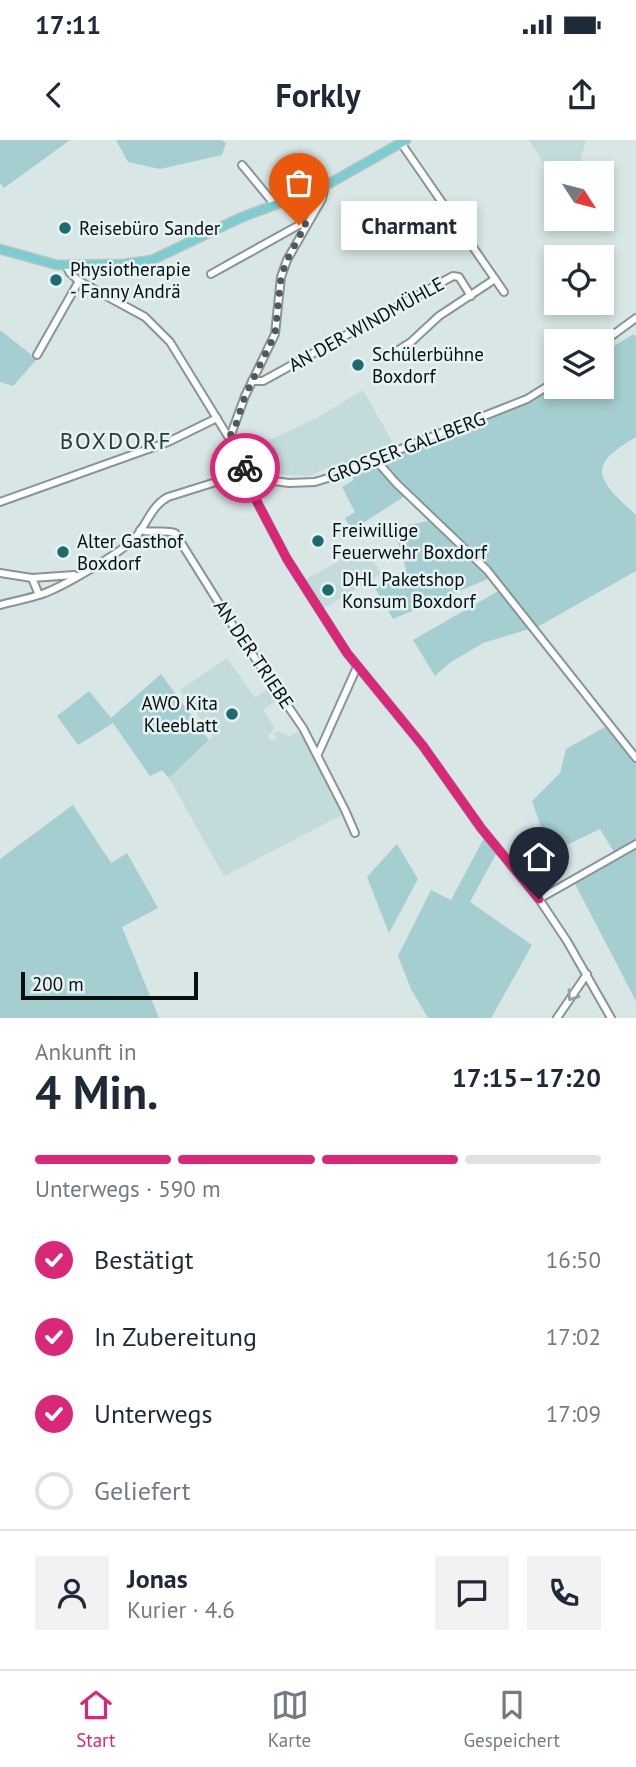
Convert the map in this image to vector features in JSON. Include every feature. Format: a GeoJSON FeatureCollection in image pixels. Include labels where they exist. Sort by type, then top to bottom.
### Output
{"type":"FeatureCollection","features":[{"type":"Feature","properties":{"kind":"main road"},"geometry":{"type":"LineString","coordinates":[[0,249],[66,266],[152,260],[229,223],[325,187],[404,141]]}},
{"type":"Feature","properties":{"kind":"street"},"geometry":{"type":"LineString","coordinates":[[404,141],[504,292]]}},
{"type":"Feature","properties":{"kind":"street"},"geometry":{"type":"LineString","coordinates":[[242,165],[275,205]]}},
{"type":"Feature","properties":{"kind":"street"},"geometry":{"type":"LineString","coordinates":[[229,438],[251,381],[275,334],[281,277],[287,260],[322,199],[325,187]]}},
{"type":"Feature","properties":{"kind":"street"},"geometry":{"type":"LineString","coordinates":[[211,274],[299,225],[306,224]]}},
{"type":"Feature","properties":{"kind":"street"},"geometry":{"type":"LineString","coordinates":[[66,266],[79,281],[133,309],[159,329],[181,357],[229,438],[248,476],[255,498],[287,559],[357,667],[423,746],[481,828],[539,899],[587,974],[611,1018]]}},
{"type":"Feature","properties":{"kind":"street","name":"AN DER WINDMÜHLE"},"geometry":{"type":"LineString","coordinates":[[251,381],[263,380],[453,276],[459,278],[471,296]]}},
{"type":"Feature","properties":{"kind":"street"},"geometry":{"type":"LineString","coordinates":[[384,354],[392,354],[411,342],[439,316],[495,279]]}},
{"type":"Feature","properties":{"kind":"street"},"geometry":{"type":"LineString","coordinates":[[37,355],[79,281]]}},
{"type":"Feature","properties":{"kind":"street"},"geometry":{"type":"LineString","coordinates":[[614,334],[636,317]]}},
{"type":"Feature","properties":{"kind":"street","name":"GROSSER GALLBERG"},"geometry":{"type":"LineString","coordinates":[[248,476],[289,483],[315,482],[344,473],[527,399],[544,388]]}},
{"type":"Feature","properties":{"kind":"street"},"geometry":{"type":"LineString","coordinates":[[0,502],[168,442],[217,418]]}},
{"type":"Feature","properties":{"kind":"street"},"geometry":{"type":"LineString","coordinates":[[375,459],[396,483],[488,570],[636,758]]}},
{"type":"Feature","properties":{"kind":"street"},"geometry":{"type":"LineString","coordinates":[[0,605],[39,595],[130,542],[160,501],[235,476],[248,476]]}},
{"type":"Feature","properties":{"kind":"street","name":"AN DER TRIEBE"},"geometry":{"type":"LineString","coordinates":[[140,530],[166,530],[175,533],[317,752],[355,833]]}},
{"type":"Feature","properties":{"kind":"street"},"geometry":{"type":"LineString","coordinates":[[0,573],[32,578],[78,574]]}},
{"type":"Feature","properties":{"kind":"street"},"geometry":{"type":"LineString","coordinates":[[32,578],[39,595]]}},
{"type":"Feature","properties":{"kind":"street"},"geometry":{"type":"LineString","coordinates":[[317,752],[357,667]]}},
{"type":"Feature","properties":{"kind":"street"},"geometry":{"type":"LineString","coordinates":[[539,899],[636,844]]}},
{"type":"Feature","properties":{"kind":"street"},"geometry":{"type":"LineString","coordinates":[[556,1018],[587,974]]}},
{"type":"Feature","properties":{"kind":"shaded area"},"geometry":{"type":"Polygon","coordinates":[[[0,140],[70,140],[4,188],[0,183],[0,140]]]}},
{"type":"Feature","properties":{"kind":"shaded area"},"geometry":{"type":"Polygon","coordinates":[[[116,140],[221,140],[226,143],[222,155],[160,169],[128,162],[116,140]]]}},
{"type":"Feature","properties":{"kind":"shaded area"},"geometry":{"type":"Polygon","coordinates":[[[529,140],[586,140],[580,161],[544,161],[544,164],[529,140]]]}},
{"type":"Feature","properties":{"kind":"shaded area"},"geometry":{"type":"Polygon","coordinates":[[[0,330],[37,359],[13,386],[0,382],[0,330]]]}},
{"type":"Feature","properties":{"kind":"shaded area"},"geometry":{"type":"Polygon","coordinates":[[[634,334],[636,338],[636,437],[609,457],[603,466],[602,474],[613,492],[636,515],[636,571],[539,626],[483,643],[451,662],[435,676],[413,640],[500,590],[490,578],[393,619],[375,588],[406,569],[394,528],[428,521],[405,496],[352,530],[345,518],[355,512],[342,487],[354,480],[350,474],[374,463],[400,489],[379,461],[544,394],[544,399],[614,399],[614,346],[634,334]]]}},
{"type":"Feature","properties":{"kind":"shaded area"},"geometry":{"type":"Polygon","coordinates":[[[363,390],[393,443],[334,472],[330,467],[309,476],[278,474],[250,466],[243,453],[318,417],[363,390]]]}},
{"type":"Feature","properties":{"kind":"shaded area"},"geometry":{"type":"Polygon","coordinates":[[[361,548],[368,551],[381,574],[324,608],[305,580],[361,548]]]}},
{"type":"Feature","properties":{"kind":"shaded area"},"geometry":{"type":"Polygon","coordinates":[[[227,658],[255,698],[271,686],[279,699],[263,710],[275,728],[268,736],[272,741],[277,738],[273,734],[277,731],[290,737],[298,731],[312,753],[342,815],[224,876],[169,778],[213,737],[180,690],[227,658]]]}},
{"type":"Feature","properties":{"kind":"shaded area"},"geometry":{"type":"Polygon","coordinates":[[[161,674],[209,740],[169,778],[162,770],[150,776],[113,723],[78,745],[57,716],[89,691],[111,718],[161,674]]]}},
{"type":"Feature","properties":{"kind":"shaded area"},"geometry":{"type":"Polygon","coordinates":[[[605,727],[636,761],[636,1001],[574,882],[614,852],[600,829],[550,853],[532,801],[560,773],[566,749],[605,727]]]}},
{"type":"Feature","properties":{"kind":"shaded area"},"geometry":{"type":"Polygon","coordinates":[[[73,805],[111,863],[127,853],[158,908],[122,927],[159,1018],[0,1018],[0,859],[73,805]]]}},
{"type":"Feature","properties":{"kind":"shaded area"},"geometry":{"type":"Polygon","coordinates":[[[484,838],[497,852],[470,902],[532,945],[491,1018],[428,1018],[411,989],[398,956],[431,890],[451,900],[484,838]]]}},
{"type":"Feature","properties":{"kind":"shaded area"},"geometry":{"type":"Polygon","coordinates":[[[397,844],[418,879],[389,933],[367,877],[397,844]]]}},
{"type":"Feature","properties":{"kind":"way so far"},"geometry":{"type":"LineString","coordinates":[[245,468],[229,438],[251,381],[275,334],[281,277],[306,224],[299,225]]}},
{"type":"Feature","properties":{"kind":"place","name":"Charmant"},"geometry":{"type":"Point","coordinates":[299,225]}},
{"type":"Feature","properties":{"kind":"place","name":"Reisebüro Sander"},"geometry":{"type":"Point","coordinates":[65,228]}},
{"type":"Feature","properties":{"kind":"place","name":"Physiotherapie - Fanny Andrä"},"geometry":{"type":"Point","coordinates":[56,280]}},
{"type":"Feature","properties":{"kind":"place","name":"Schülerbühne Boxdorf"},"geometry":{"type":"Point","coordinates":[358,365]}},
{"type":"Feature","properties":{"kind":"place","name":"Freiwillige Feuerwehr Boxdorf"},"geometry":{"type":"Point","coordinates":[318,541]}},
{"type":"Feature","properties":{"kind":"place","name":"Alter Gasthof Boxdorf"},"geometry":{"type":"Point","coordinates":[63,552]}},
{"type":"Feature","properties":{"kind":"place","name":"DHL Paketshop Konsum Boxdorf"},"geometry":{"type":"Point","coordinates":[328,590]}},
{"type":"Feature","properties":{"kind":"place","name":"AWO Kita Kleeblatt"},"geometry":{"type":"Point","coordinates":[232,714]}},
{"type":"Feature","properties":{"kind":"district","name":"BOXDORF"},"geometry":{"type":"Point","coordinates":[116,440]}},
{"type":"Feature","properties":{"kind":"route"},"geometry":{"type":"LineString","coordinates":[[245,468],[255,498],[287,559],[347,653],[423,746],[481,828],[539,899]]}}]}
